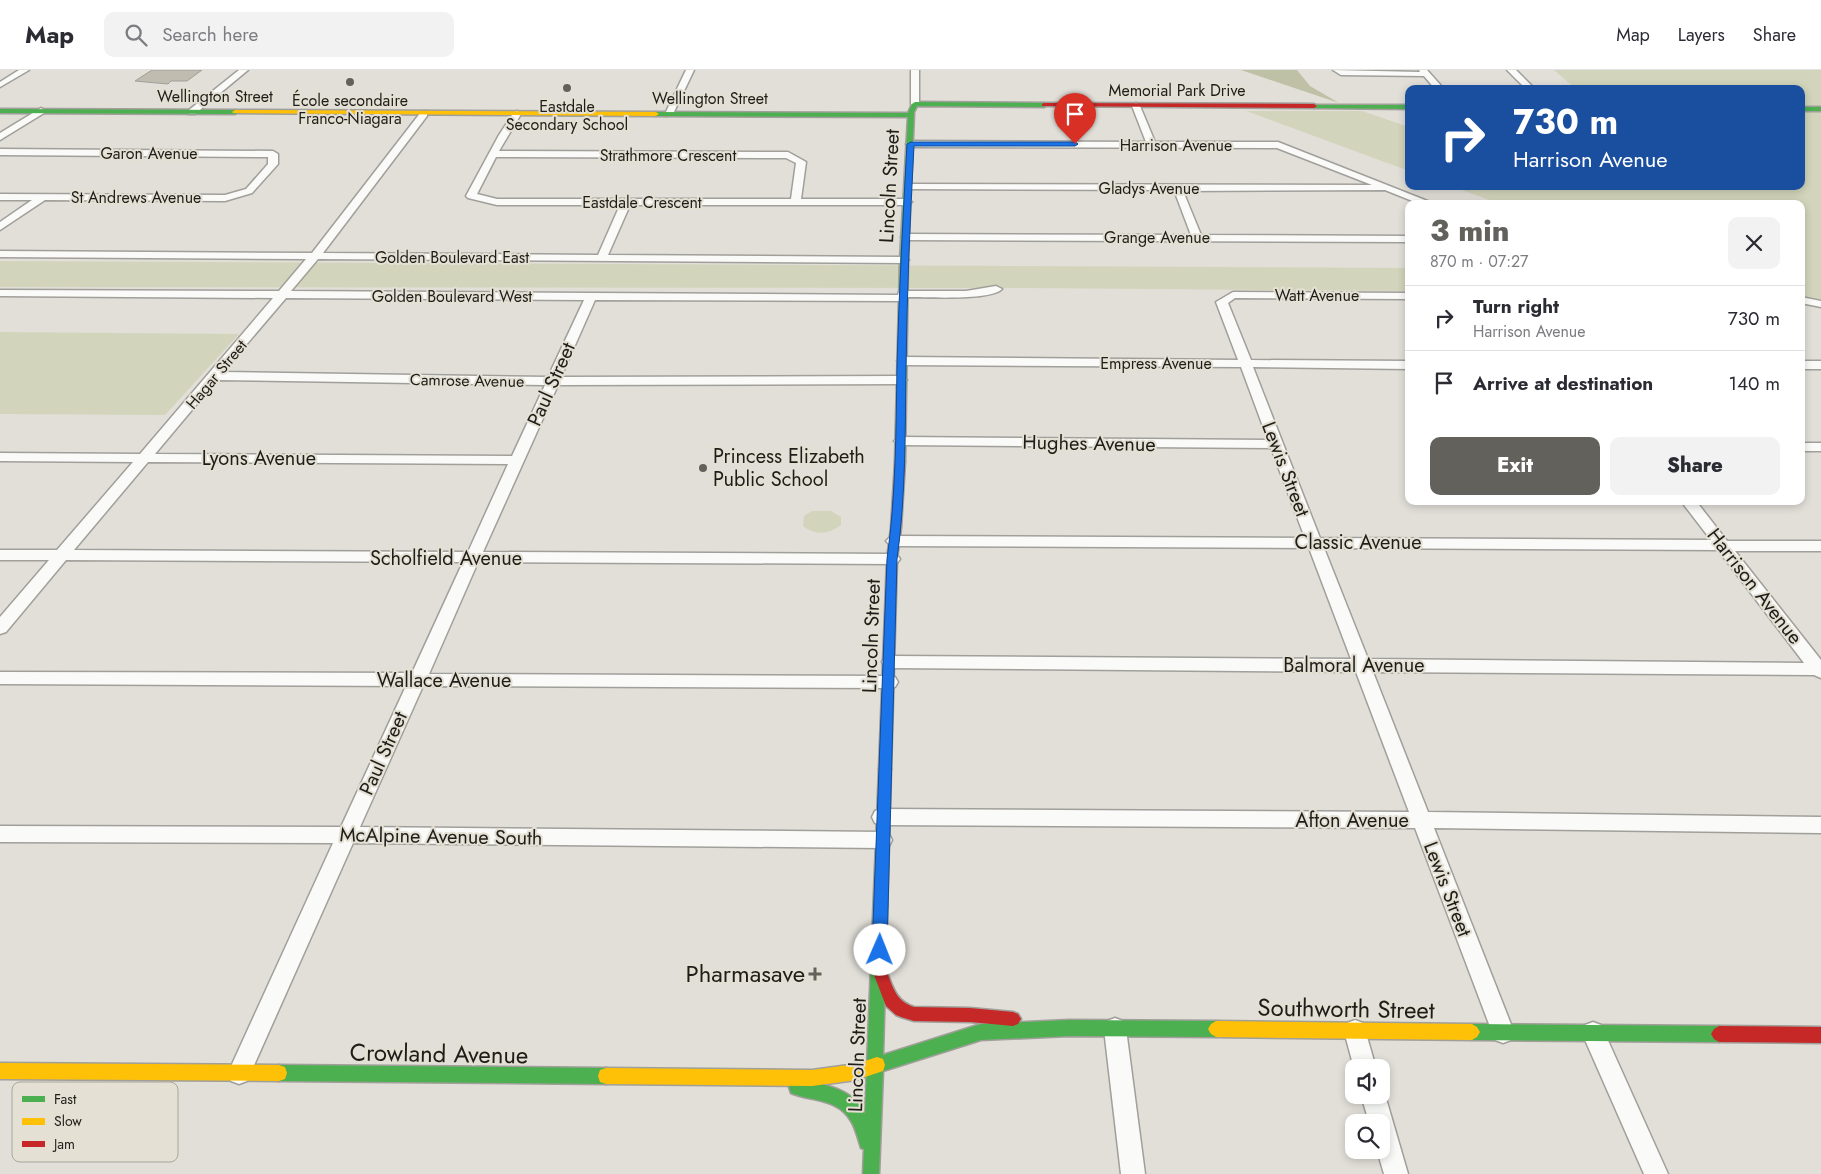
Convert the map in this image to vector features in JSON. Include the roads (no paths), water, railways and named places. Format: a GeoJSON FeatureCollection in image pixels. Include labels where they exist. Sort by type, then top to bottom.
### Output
{"type":"FeatureCollection","features":[{"type":"Feature","properties":{"kind":"main road","name":"Memorial Park Drive"},"geometry":{"type":"LineString","coordinates":[[913,110],[1136,106],[1405,108]]}},
{"type":"Feature","properties":{"kind":"main road"},"geometry":{"type":"LineString","coordinates":[[1805,108],[1821,109]]}},
{"type":"Feature","properties":{"kind":"main road","name":"Wellington Street"},"geometry":{"type":"LineString","coordinates":[[0,111],[669,114],[913,110]]}},
{"type":"Feature","properties":{"kind":"main road","name":"Lincoln Street"},"geometry":{"type":"LineString","coordinates":[[871,1174],[876,1066],[882,817],[890,662],[892,559],[900,441],[904,260],[913,110]]}},
{"type":"Feature","properties":{"kind":"main road"},"geometry":{"type":"LineString","coordinates":[[879,968],[884,987],[891,1000],[901,1010],[914,1014],[970,1015],[1069,1028]]}},
{"type":"Feature","properties":{"kind":"main road","name":"Southworth Street"},"geometry":{"type":"LineString","coordinates":[[876,1066],[954,1039],[982,1032],[1069,1028],[1821,1035]]}},
{"type":"Feature","properties":{"kind":"main road","name":"Crowland Avenue"},"geometry":{"type":"LineString","coordinates":[[0,1071],[728,1079],[838,1076],[876,1066]]}},
{"type":"Feature","properties":{"kind":"main road"},"geometry":{"type":"LineString","coordinates":[[728,1079],[763,1081],[807,1089],[835,1095],[849,1102],[857,1112],[863,1126],[871,1174]]}},
{"type":"Feature","properties":{"kind":"street"},"geometry":{"type":"LineString","coordinates":[[0,85],[26,70]]}},
{"type":"Feature","properties":{"kind":"street"},"geometry":{"type":"LineString","coordinates":[[192,112],[244,70]]}},
{"type":"Feature","properties":{"kind":"street"},"geometry":{"type":"LineString","coordinates":[[669,114],[690,70]]}},
{"type":"Feature","properties":{"kind":"street","name":"Lincoln Street"},"geometry":{"type":"LineString","coordinates":[[913,110],[915,70]]}},
{"type":"Feature","properties":{"kind":"street"},"geometry":{"type":"LineString","coordinates":[[1337,70],[1341,73],[1424,72],[1436,85]]}},
{"type":"Feature","properties":{"kind":"street"},"geometry":{"type":"LineString","coordinates":[[1511,70],[1527,85]]}},
{"type":"Feature","properties":{"kind":"street"},"geometry":{"type":"LineString","coordinates":[[0,76],[14,77]]}},
{"type":"Feature","properties":{"kind":"street"},"geometry":{"type":"LineString","coordinates":[[1136,106],[1151,144]]}},
{"type":"Feature","properties":{"kind":"street"},"geometry":{"type":"LineString","coordinates":[[0,137],[41,111]]}},
{"type":"Feature","properties":{"kind":"street","name":"Hagar Street"},"geometry":{"type":"LineString","coordinates":[[0,628],[348,216],[397,147],[424,114]]}},
{"type":"Feature","properties":{"kind":"street","name":"Eastdale Crescent"},"geometry":{"type":"LineString","coordinates":[[518,114],[493,154],[471,196],[497,202],[907,202]]}},
{"type":"Feature","properties":{"kind":"street","name":"Harrison Avenue"},"geometry":{"type":"LineString","coordinates":[[911,144],[1278,145],[1420,200]]}},
{"type":"Feature","properties":{"kind":"street","name":"Garon Avenue"},"geometry":{"type":"LineString","coordinates":[[0,152],[274,154],[273,164],[263,175]]}},
{"type":"Feature","properties":{"kind":"street","name":"Strathmore Crescent"},"geometry":{"type":"LineString","coordinates":[[493,154],[788,155],[801,162],[795,202]]}},
{"type":"Feature","properties":{"kind":"street","name":"St Andrews Avenue"},"geometry":{"type":"LineString","coordinates":[[0,197],[225,198],[249,190],[263,175]]}},
{"type":"Feature","properties":{"kind":"street","name":"Gladys Avenue"},"geometry":{"type":"LineString","coordinates":[[908,187],[1390,188]]}},
{"type":"Feature","properties":{"kind":"street"},"geometry":{"type":"LineString","coordinates":[[1178,189],[1197,237]]}},
{"type":"Feature","properties":{"kind":"street"},"geometry":{"type":"LineString","coordinates":[[0,227],[43,197]]}},
{"type":"Feature","properties":{"kind":"street"},"geometry":{"type":"LineString","coordinates":[[602,257],[626,202]]}},
{"type":"Feature","properties":{"kind":"street","name":"Grange Avenue"},"geometry":{"type":"LineString","coordinates":[[906,237],[1405,239]]}},
{"type":"Feature","properties":{"kind":"street","name":"Golden Boulevard East"},"geometry":{"type":"LineString","coordinates":[[0,254],[904,260]]}},
{"type":"Feature","properties":{"kind":"street","name":"Golden Boulevard West"},"geometry":{"type":"LineString","coordinates":[[0,293],[591,297],[903,296],[966,294],[996,290]]}},
{"type":"Feature","properties":{"kind":"street","name":"Watt Avenue"},"geometry":{"type":"LineString","coordinates":[[1226,298],[1233,295],[1405,296]]}},
{"type":"Feature","properties":{"kind":"street","name":"Paul Street"},"geometry":{"type":"LineString","coordinates":[[239,1073],[591,297]]}},
{"type":"Feature","properties":{"kind":"street","name":"Lewis Street"},"geometry":{"type":"LineString","coordinates":[[1226,298],[1222,302],[1245,363],[1278,444],[1314,542],[1504,1032]]}},
{"type":"Feature","properties":{"kind":"street"},"geometry":{"type":"LineString","coordinates":[[1805,301],[1821,304]]}},
{"type":"Feature","properties":{"kind":"street","name":"Empress Avenue"},"geometry":{"type":"LineString","coordinates":[[903,361],[1405,365]]}},
{"type":"Feature","properties":{"kind":"street"},"geometry":{"type":"LineString","coordinates":[[1805,365],[1821,365]]}},
{"type":"Feature","properties":{"kind":"street","name":"Camrose Avenue"},"geometry":{"type":"LineString","coordinates":[[214,376],[552,381],[901,380]]}},
{"type":"Feature","properties":{"kind":"street","name":"Hughes Avenue"},"geometry":{"type":"LineString","coordinates":[[900,441],[1278,444]]}},
{"type":"Feature","properties":{"kind":"street"},"geometry":{"type":"LineString","coordinates":[[1805,447],[1821,447]]}},
{"type":"Feature","properties":{"kind":"street","name":"Lyons Avenue"},"geometry":{"type":"LineString","coordinates":[[0,457],[517,460]]}},
{"type":"Feature","properties":{"kind":"street","name":"Harrison Avenue"},"geometry":{"type":"LineString","coordinates":[[1691,505],[1820,670]]}},
{"type":"Feature","properties":{"kind":"street","name":"Classic Avenue"},"geometry":{"type":"LineString","coordinates":[[894,541],[1821,546]]}},
{"type":"Feature","properties":{"kind":"street","name":"Scholfield Avenue"},"geometry":{"type":"LineString","coordinates":[[0,555],[892,559]]}},
{"type":"Feature","properties":{"kind":"street","name":"Balmoral Avenue"},"geometry":{"type":"LineString","coordinates":[[890,662],[1820,670]]}},
{"type":"Feature","properties":{"kind":"street","name":"Wallace Avenue"},"geometry":{"type":"LineString","coordinates":[[0,678],[889,682]]}},
{"type":"Feature","properties":{"kind":"street","name":"Afton Avenue"},"geometry":{"type":"LineString","coordinates":[[882,817],[1422,820],[1821,825]]}},
{"type":"Feature","properties":{"kind":"street","name":"McAlpine Avenue South"},"geometry":{"type":"LineString","coordinates":[[0,834],[882,840]]}},
{"type":"Feature","properties":{"kind":"street"},"geometry":{"type":"LineString","coordinates":[[1115,1029],[1133,1174]]}},
{"type":"Feature","properties":{"kind":"street"},"geometry":{"type":"LineString","coordinates":[[1355,1031],[1363,1059]]}},
{"type":"Feature","properties":{"kind":"street"},"geometry":{"type":"LineString","coordinates":[[1593,1033],[1656,1174]]}},
{"type":"Feature","properties":{"kind":"street"},"geometry":{"type":"LineString","coordinates":[[1390,1154],[1396,1174]]}},
{"type":"Feature","properties":{"kind":"place","name":"École secondaire Franco-Niagara"},"geometry":{"type":"Point","coordinates":[350,82]}},
{"type":"Feature","properties":{"kind":"place","name":"Eastdale Secondary School"},"geometry":{"type":"Point","coordinates":[567,88]}},
{"type":"Feature","properties":{"kind":"place","name":"Princess Elizabeth Public School"},"geometry":{"type":"Point","coordinates":[703,468]}},
{"type":"Feature","properties":{"kind":"place","name":"Pharmasave"},"geometry":{"type":"Point","coordinates":[815,974]}}]}
